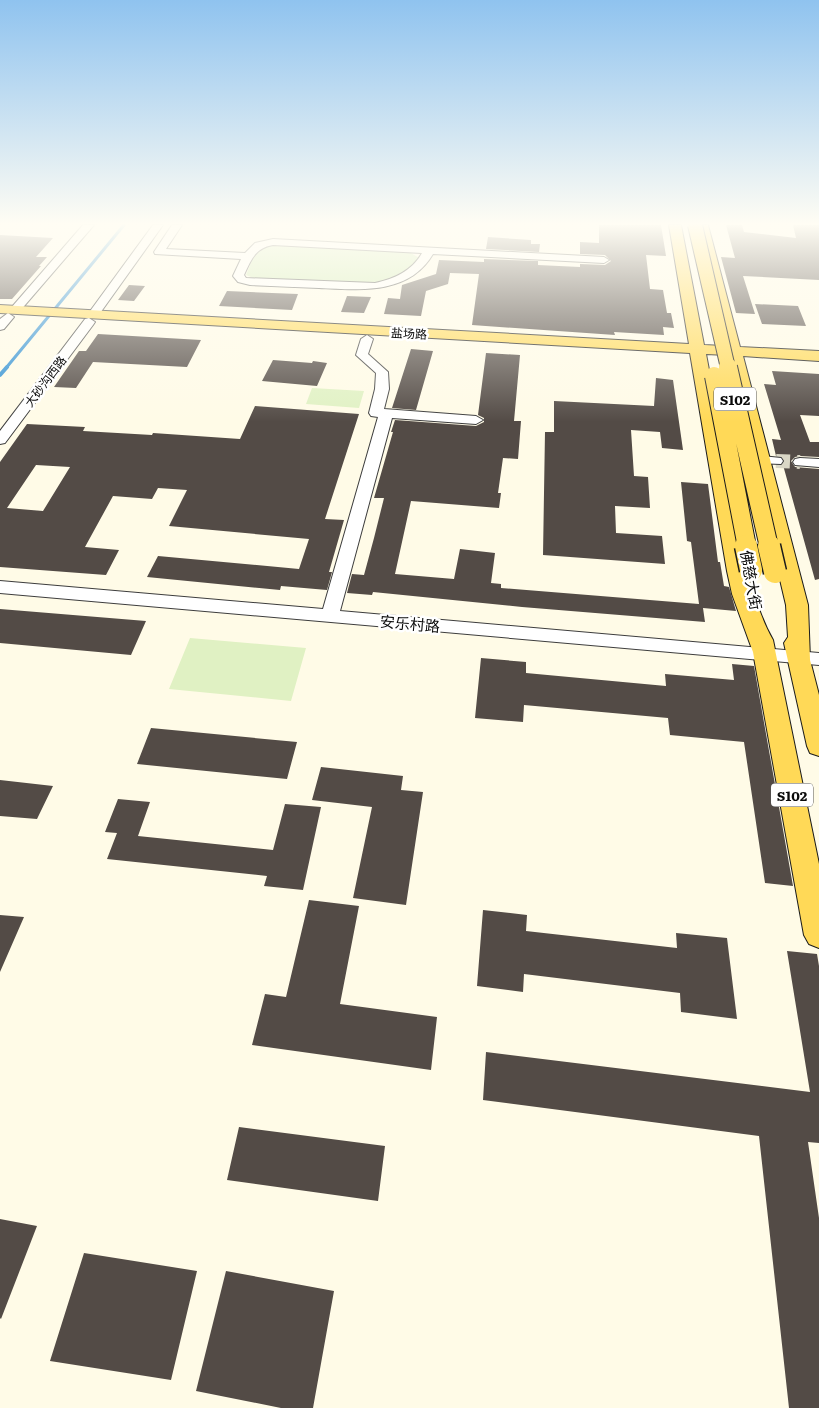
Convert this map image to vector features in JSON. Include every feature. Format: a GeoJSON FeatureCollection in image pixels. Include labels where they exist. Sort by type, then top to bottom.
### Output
{"type":"FeatureCollection","features":[{"type":"Feature","properties":{"kind":"main road"},"geometry":{"type":"LineString","coordinates":[[687,291],[738,571],[743,594],[764,654]]}},
{"type":"Feature","properties":{"kind":"main road","name":"佛慈大街"},"geometry":{"type":"LineString","coordinates":[[698,291],[751,570],[764,654],[819,935]]}},
{"type":"Feature","properties":{"kind":"main road","name":"佛慈大街"},"geometry":{"type":"LineString","coordinates":[[710,291],[775,572],[809,658],[819,746]]}},
{"type":"Feature","properties":{"kind":"main road"},"geometry":{"type":"LineString","coordinates":[[719,291],[735,354],[769,460],[809,658]]}},
{"type":"Feature","properties":{"kind":"main road","name":"盐场路"},"geometry":{"type":"LineString","coordinates":[[12,315],[84,317],[735,354],[819,356]]}},
{"type":"Feature","properties":{"kind":"main road","name":"盐场路"},"geometry":{"type":"LineString","coordinates":[[84,317],[367,339],[698,352]]}},
{"type":"Feature","properties":{"kind":"main road","name":"盐场路"},"geometry":{"type":"LineString","coordinates":[[735,354],[819,362]]}},
{"type":"Feature","properties":{"kind":"street"},"geometry":{"type":"LineString","coordinates":[[12,315],[33,291]]}},
{"type":"Feature","properties":{"kind":"street","name":"大砂沟西路"},"geometry":{"type":"LineString","coordinates":[[0,440],[84,317],[105,291]]}},
{"type":"Feature","properties":{"kind":"street"},"geometry":{"type":"LineString","coordinates":[[367,339],[362,355],[382,372],[382,389],[376,413],[476,420]]}},
{"type":"Feature","properties":{"kind":"street"},"geometry":{"type":"LineString","coordinates":[[330,616],[386,414]]}},
{"type":"Feature","properties":{"kind":"street"},"geometry":{"type":"LineString","coordinates":[[800,462],[819,463]]}},
{"type":"Feature","properties":{"kind":"street","name":"安乐村路"},"geometry":{"type":"LineString","coordinates":[[0,586],[809,658]]}},
{"type":"Feature","properties":{"kind":"green space"},"geometry":{"type":"Polygon","coordinates":[[[312,388],[364,391],[359,408],[306,404],[312,388]]]}},
{"type":"Feature","properties":{"kind":"green space"},"geometry":{"type":"Polygon","coordinates":[[[190,638],[306,648],[291,701],[169,689],[190,638]]]}},
{"type":"Feature","properties":{"kind":"building"},"geometry":{"type":"Polygon","coordinates":[[[0,291],[19,291],[12,299],[0,299],[0,291]]]}},
{"type":"Feature","properties":{"kind":"building"},"geometry":{"type":"Polygon","coordinates":[[[125,291],[142,291],[134,301],[118,300],[125,291]]]}},
{"type":"Feature","properties":{"kind":"building"},"geometry":{"type":"Polygon","coordinates":[[[227,291],[298,294],[292,310],[219,306],[227,291]]]}},
{"type":"Feature","properties":{"kind":"building"},"geometry":{"type":"Polygon","coordinates":[[[401,291],[427,291],[421,316],[384,314],[388,298],[400,299],[401,291]]]}},
{"type":"Feature","properties":{"kind":"building"},"geometry":{"type":"Polygon","coordinates":[[[477,291],[663,291],[667,313],[671,313],[674,328],[663,327],[664,335],[614,332],[615,335],[472,325],[477,291]]]}},
{"type":"Feature","properties":{"kind":"building"},"geometry":{"type":"Polygon","coordinates":[[[730,291],[748,291],[755,314],[736,313],[730,291]]]}},
{"type":"Feature","properties":{"kind":"building"},"geometry":{"type":"Polygon","coordinates":[[[347,296],[371,297],[364,313],[341,312],[347,296]]]}},
{"type":"Feature","properties":{"kind":"building"},"geometry":{"type":"Polygon","coordinates":[[[755,304],[798,306],[806,326],[762,324],[755,304]]]}},
{"type":"Feature","properties":{"kind":"building"},"geometry":{"type":"Polygon","coordinates":[[[98,334],[201,340],[187,367],[93,362],[76,388],[54,387],[79,351],[86,351],[98,334]]]}},
{"type":"Feature","properties":{"kind":"building"},"geometry":{"type":"Polygon","coordinates":[[[411,349],[433,351],[416,410],[392,408],[411,349]]]}},
{"type":"Feature","properties":{"kind":"building"},"geometry":{"type":"Polygon","coordinates":[[[486,353],[520,355],[514,421],[521,421],[518,459],[503,458],[498,493],[501,493],[499,508],[411,501],[395,574],[454,579],[460,549],[495,553],[491,583],[501,584],[501,588],[699,604],[691,542],[687,541],[681,482],[708,484],[718,562],[720,562],[724,586],[729,587],[736,611],[703,608],[705,622],[522,607],[373,592],[372,595],[347,593],[352,574],[364,575],[384,498],[374,498],[395,420],[476,426],[484,422],[484,418],[478,415],[486,353]]]}},
{"type":"Feature","properties":{"kind":"building"},"geometry":{"type":"Polygon","coordinates":[[[273,360],[327,363],[317,386],[262,381],[273,360]]]}},
{"type":"Feature","properties":{"kind":"building"},"geometry":{"type":"Polygon","coordinates":[[[772,371],[819,374],[819,416],[800,415],[810,442],[819,442],[819,457],[800,456],[795,457],[791,461],[795,467],[819,469],[819,579],[815,580],[783,465],[785,460],[781,456],[776,456],[772,439],[781,440],[764,384],[776,385],[772,371]]]}},
{"type":"Feature","properties":{"kind":"building"},"geometry":{"type":"Polygon","coordinates":[[[656,378],[673,380],[683,450],[662,448],[660,432],[631,430],[634,476],[648,477],[650,508],[615,506],[616,533],[662,536],[665,564],[543,555],[545,432],[554,432],[554,401],[654,406],[656,378]]]}},
{"type":"Feature","properties":{"kind":"building"},"geometry":{"type":"Polygon","coordinates":[[[255,406],[359,414],[325,519],[344,520],[329,572],[332,572],[327,590],[281,586],[280,590],[147,577],[158,556],[299,569],[309,539],[169,526],[187,490],[158,488],[152,499],[113,496],[85,547],[119,550],[106,575],[0,567],[0,462],[27,424],[85,427],[83,431],[152,435],[153,433],[240,439],[255,406]],[[36,465],[7,508],[43,511],[70,467],[36,465]]]}},
{"type":"Feature","properties":{"kind":"building"},"geometry":{"type":"Polygon","coordinates":[[[0,609],[146,621],[131,655],[0,643],[0,609]]]}},
{"type":"Feature","properties":{"kind":"building"},"geometry":{"type":"Polygon","coordinates":[[[481,658],[526,662],[526,673],[666,686],[665,674],[734,680],[732,664],[754,666],[793,886],[765,883],[744,742],[670,735],[668,718],[524,705],[523,722],[475,718],[481,658]]]}},
{"type":"Feature","properties":{"kind":"building"},"geometry":{"type":"Polygon","coordinates":[[[151,728],[297,742],[287,779],[137,764],[151,728]]]}},
{"type":"Feature","properties":{"kind":"building"},"geometry":{"type":"Polygon","coordinates":[[[321,767],[403,776],[401,790],[423,792],[406,905],[353,898],[372,807],[312,800],[321,767]]]}},
{"type":"Feature","properties":{"kind":"building"},"geometry":{"type":"Polygon","coordinates":[[[0,780],[53,786],[37,819],[0,816],[0,780]]]}},
{"type":"Feature","properties":{"kind":"building"},"geometry":{"type":"Polygon","coordinates":[[[118,799],[150,802],[138,836],[273,850],[285,804],[321,807],[303,890],[264,886],[267,876],[107,859],[117,833],[105,832],[118,799]]]}},
{"type":"Feature","properties":{"kind":"building"},"geometry":{"type":"Polygon","coordinates":[[[309,900],[359,906],[340,1004],[437,1017],[431,1070],[252,1045],[265,994],[286,997],[309,900]]]}},
{"type":"Feature","properties":{"kind":"building"},"geometry":{"type":"Polygon","coordinates":[[[483,910],[527,915],[526,931],[677,948],[676,933],[727,938],[737,1019],[681,1012],[680,993],[524,974],[523,992],[477,986],[483,910]]]}},
{"type":"Feature","properties":{"kind":"building"},"geometry":{"type":"Polygon","coordinates":[[[0,915],[24,917],[0,972],[0,915]]]}},
{"type":"Feature","properties":{"kind":"building"},"geometry":{"type":"Polygon","coordinates":[[[787,951],[817,954],[819,966],[819,1143],[808,1142],[819,1218],[819,1408],[789,1408],[759,1136],[483,1100],[486,1052],[810,1092],[787,951]]]}},
{"type":"Feature","properties":{"kind":"building"},"geometry":{"type":"Polygon","coordinates":[[[239,1127],[385,1146],[378,1201],[227,1180],[239,1127]]]}},
{"type":"Feature","properties":{"kind":"building"},"geometry":{"type":"Polygon","coordinates":[[[0,1219],[37,1226],[1,1319],[0,1318],[0,1219]]]}},
{"type":"Feature","properties":{"kind":"building"},"geometry":{"type":"Polygon","coordinates":[[[84,1253],[197,1271],[171,1380],[50,1361],[84,1253]]]}},
{"type":"Feature","properties":{"kind":"building"},"geometry":{"type":"Polygon","coordinates":[[[226,1271],[334,1291],[313,1408],[281,1408],[196,1391],[226,1271]]]}},
{"type":"Feature","properties":{"kind":"waterway"},"geometry":{"type":"LineString","coordinates":[[6,368],[70,291]]}},
{"type":"Feature","properties":{"kind":"waterway"},"geometry":{"type":"LineString","coordinates":[[0,375],[7,367]]}},
{"type":"Feature","properties":{"kind":"tunnel"},"geometry":{"type":"LineString","coordinates":[[776,461],[800,462]]}}]}
